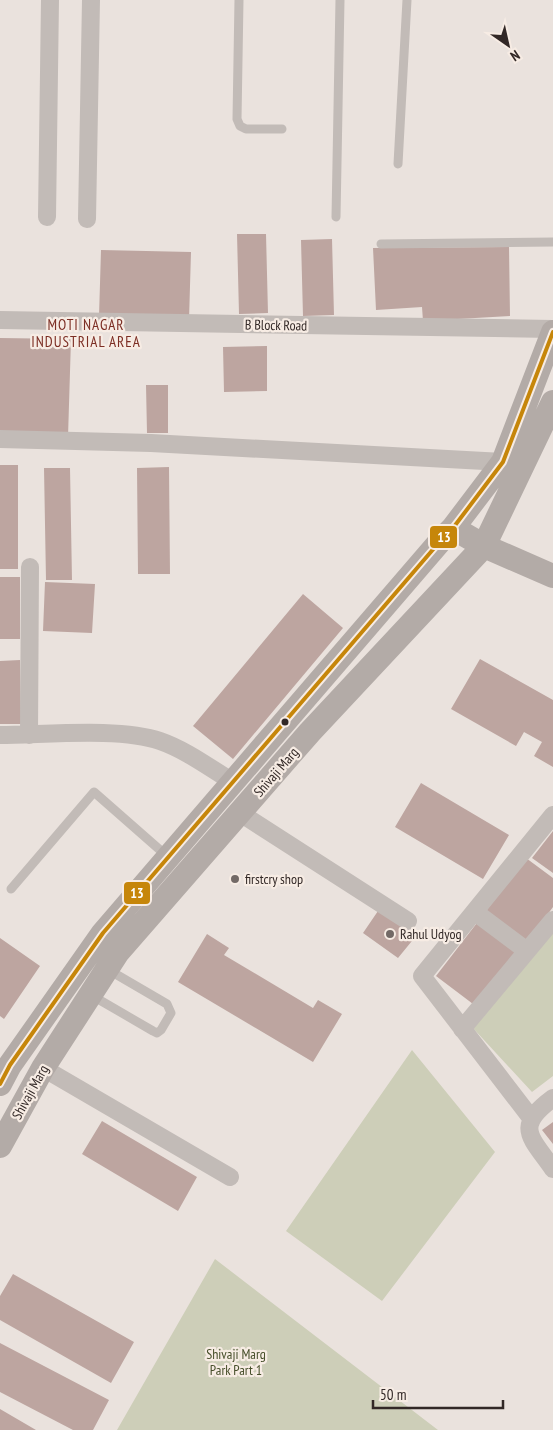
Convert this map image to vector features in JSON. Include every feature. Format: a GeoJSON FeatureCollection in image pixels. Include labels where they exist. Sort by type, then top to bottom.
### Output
{"type":"FeatureCollection","features":[{"type":"Feature","properties":{"kind":"main road","name":"Shivaji Marg"},"geometry":{"type":"LineString","coordinates":[[0,1084],[10,1065],[103,933],[453,528],[503,462],[553,330]]}},
{"type":"Feature","properties":{"kind":"main road","name":"Shivaji Marg"},"geometry":{"type":"LineString","coordinates":[[1,1144],[43,1068],[118,952],[310,732],[484,546],[553,402]]}},
{"type":"Feature","properties":{"kind":"main road"},"geometry":{"type":"LineString","coordinates":[[453,528],[484,546],[553,576]]}},
{"type":"Feature","properties":{"kind":"street"},"geometry":{"type":"LineString","coordinates":[[47,217],[50,0]]}},
{"type":"Feature","properties":{"kind":"street"},"geometry":{"type":"LineString","coordinates":[[87,219],[91,0]]}},
{"type":"Feature","properties":{"kind":"street","name":"B Block Road"},"geometry":{"type":"LineString","coordinates":[[0,320],[553,330]]}},
{"type":"Feature","properties":{"kind":"street"},"geometry":{"type":"LineString","coordinates":[[0,440],[151,443],[503,462]]}},
{"type":"Feature","properties":{"kind":"street"},"geometry":{"type":"LineString","coordinates":[[29,735],[30,567]]}},
{"type":"Feature","properties":{"kind":"street"},"geometry":{"type":"LineString","coordinates":[[0,735],[110,734],[145,737],[174,747],[233,782]]}},
{"type":"Feature","properties":{"kind":"street"},"geometry":{"type":"LineString","coordinates":[[240,813],[408,921]]}},
{"type":"Feature","properties":{"kind":"street"},"geometry":{"type":"LineString","coordinates":[[530,1118],[422,976],[553,815]]}},
{"type":"Feature","properties":{"kind":"street"},"geometry":{"type":"LineString","coordinates":[[474,912],[527,951]]}},
{"type":"Feature","properties":{"kind":"street"},"geometry":{"type":"LineString","coordinates":[[462,1029],[553,920]]}},
{"type":"Feature","properties":{"kind":"street"},"geometry":{"type":"LineString","coordinates":[[43,1068],[230,1177]]}},
{"type":"Feature","properties":{"kind":"street"},"geometry":{"type":"LineString","coordinates":[[553,1098],[535,1111],[530,1118],[530,1136],[553,1169]]}},
{"type":"Feature","properties":{"kind":"lane"},"geometry":{"type":"LineString","coordinates":[[239,0],[237,119],[240,126],[246,129],[282,129]]}},
{"type":"Feature","properties":{"kind":"lane"},"geometry":{"type":"LineString","coordinates":[[336,217],[340,0]]}},
{"type":"Feature","properties":{"kind":"lane"},"geometry":{"type":"LineString","coordinates":[[398,164],[407,0]]}},
{"type":"Feature","properties":{"kind":"lane"},"geometry":{"type":"LineString","coordinates":[[380,244],[553,242]]}},
{"type":"Feature","properties":{"kind":"lane"},"geometry":{"type":"LineString","coordinates":[[11,889],[94,792],[169,857]]}},
{"type":"Feature","properties":{"kind":"lane"},"geometry":{"type":"LineString","coordinates":[[90,995],[157,1033],[161,1030],[171,1013],[167,1004],[107,969]]}},
{"type":"Feature","properties":{"kind":"green space"},"geometry":{"type":"Polygon","coordinates":[[[553,932],[553,1076],[532,1092],[472,1027],[553,932]]]}},
{"type":"Feature","properties":{"kind":"green space"},"geometry":{"type":"Polygon","coordinates":[[[412,1050],[495,1152],[382,1301],[286,1231],[412,1050]]]}},
{"type":"Feature","properties":{"kind":"green space","name":"Shivaji Marg Park Part 1"},"geometry":{"type":"Polygon","coordinates":[[[215,1259],[438,1430],[117,1430],[215,1259]]]}},
{"type":"Feature","properties":{"kind":"building"},"geometry":{"type":"Polygon","coordinates":[[[237,234],[266,234],[268,313],[239,314],[237,234]]]}},
{"type":"Feature","properties":{"kind":"building"},"geometry":{"type":"Polygon","coordinates":[[[332,239],[334,315],[303,316],[301,240],[332,239]]]}},
{"type":"Feature","properties":{"kind":"building"},"geometry":{"type":"Polygon","coordinates":[[[509,247],[510,316],[423,321],[422,307],[376,310],[373,248],[509,247]]]}},
{"type":"Feature","properties":{"kind":"building"},"geometry":{"type":"Polygon","coordinates":[[[101,250],[191,252],[189,320],[99,317],[101,250]]]}},
{"type":"Feature","properties":{"kind":"building"},"geometry":{"type":"Polygon","coordinates":[[[0,338],[71,339],[68,437],[0,435],[0,338]]]}},
{"type":"Feature","properties":{"kind":"building"},"geometry":{"type":"Polygon","coordinates":[[[267,346],[267,391],[224,392],[223,347],[267,346]]]}},
{"type":"Feature","properties":{"kind":"building"},"geometry":{"type":"Polygon","coordinates":[[[146,385],[168,385],[168,433],[147,433],[146,385]]]}},
{"type":"Feature","properties":{"kind":"building"},"geometry":{"type":"Polygon","coordinates":[[[0,465],[18,465],[18,569],[0,569],[0,465]]]}},
{"type":"Feature","properties":{"kind":"building"},"geometry":{"type":"Polygon","coordinates":[[[169,467],[170,574],[138,574],[137,468],[169,467]]]}},
{"type":"Feature","properties":{"kind":"building"},"geometry":{"type":"Polygon","coordinates":[[[44,468],[70,468],[72,580],[46,580],[44,468]]]}},
{"type":"Feature","properties":{"kind":"building"},"geometry":{"type":"Polygon","coordinates":[[[0,577],[20,577],[20,639],[0,639],[0,577]]]}},
{"type":"Feature","properties":{"kind":"building"},"geometry":{"type":"Polygon","coordinates":[[[45,582],[95,584],[92,633],[43,631],[45,582]]]}},
{"type":"Feature","properties":{"kind":"building"},"geometry":{"type":"Polygon","coordinates":[[[303,594],[343,628],[233,759],[193,726],[303,594]]]}},
{"type":"Feature","properties":{"kind":"building"},"geometry":{"type":"Polygon","coordinates":[[[480,659],[553,700],[553,767],[534,756],[542,742],[524,732],[516,746],[451,709],[480,659]]]}},
{"type":"Feature","properties":{"kind":"building"},"geometry":{"type":"Polygon","coordinates":[[[20,660],[21,724],[0,724],[0,661],[20,660]]]}},
{"type":"Feature","properties":{"kind":"building"},"geometry":{"type":"Polygon","coordinates":[[[421,783],[509,835],[483,879],[395,827],[421,783]]]}},
{"type":"Feature","properties":{"kind":"building"},"geometry":{"type":"Polygon","coordinates":[[[553,831],[553,873],[532,858],[553,831]]]}},
{"type":"Feature","properties":{"kind":"building"},"geometry":{"type":"Polygon","coordinates":[[[526,858],[553,878],[553,907],[524,946],[483,915],[526,858]]]}},
{"type":"Feature","properties":{"kind":"building","name":"Rahul Udyog"},"geometry":{"type":"Polygon","coordinates":[[[378,911],[416,936],[398,958],[363,933],[378,911]]]}},
{"type":"Feature","properties":{"kind":"building"},"geometry":{"type":"Polygon","coordinates":[[[480,919],[521,949],[477,1007],[436,976],[480,919]]]}},
{"type":"Feature","properties":{"kind":"building"},"geometry":{"type":"Polygon","coordinates":[[[207,934],[229,948],[224,955],[313,1008],[318,1000],[342,1014],[313,1062],[178,982],[207,934]]]}},
{"type":"Feature","properties":{"kind":"building"},"geometry":{"type":"Polygon","coordinates":[[[0,938],[40,966],[4,1019],[0,1016],[0,938]]]}},
{"type":"Feature","properties":{"kind":"building"},"geometry":{"type":"Polygon","coordinates":[[[102,1121],[197,1177],[178,1211],[82,1154],[102,1121]]]}},
{"type":"Feature","properties":{"kind":"building"},"geometry":{"type":"Polygon","coordinates":[[[553,1122],[553,1144],[542,1130],[553,1122]]]}},
{"type":"Feature","properties":{"kind":"building"},"geometry":{"type":"Polygon","coordinates":[[[13,1274],[134,1342],[111,1383],[0,1320],[0,1296],[13,1274]]]}},
{"type":"Feature","properties":{"kind":"building"},"geometry":{"type":"Polygon","coordinates":[[[0,1343],[109,1400],[93,1430],[73,1430],[0,1392],[0,1343]]]}},
{"type":"Feature","properties":{"kind":"building"},"geometry":{"type":"Polygon","coordinates":[[[0,1409],[36,1430],[0,1430],[0,1409]]]}},
{"type":"Feature","properties":{"kind":"transit line","name":"13"},"geometry":{"type":"LineString","coordinates":[[0,1084],[10,1065],[103,933],[453,528],[503,462],[553,332]]}},
{"type":"Feature","properties":{"kind":"place","name":"firstcry shop"},"geometry":{"type":"Point","coordinates":[235,879]}},
{"type":"Feature","properties":{"kind":"place","name":"Rahul Udyog"},"geometry":{"type":"Point","coordinates":[390,934]}},
{"type":"Feature","properties":{"kind":"district","name":"MOTI NAGAR INDUSTRIAL AREA"},"geometry":{"type":"Point","coordinates":[86,332]}}]}
